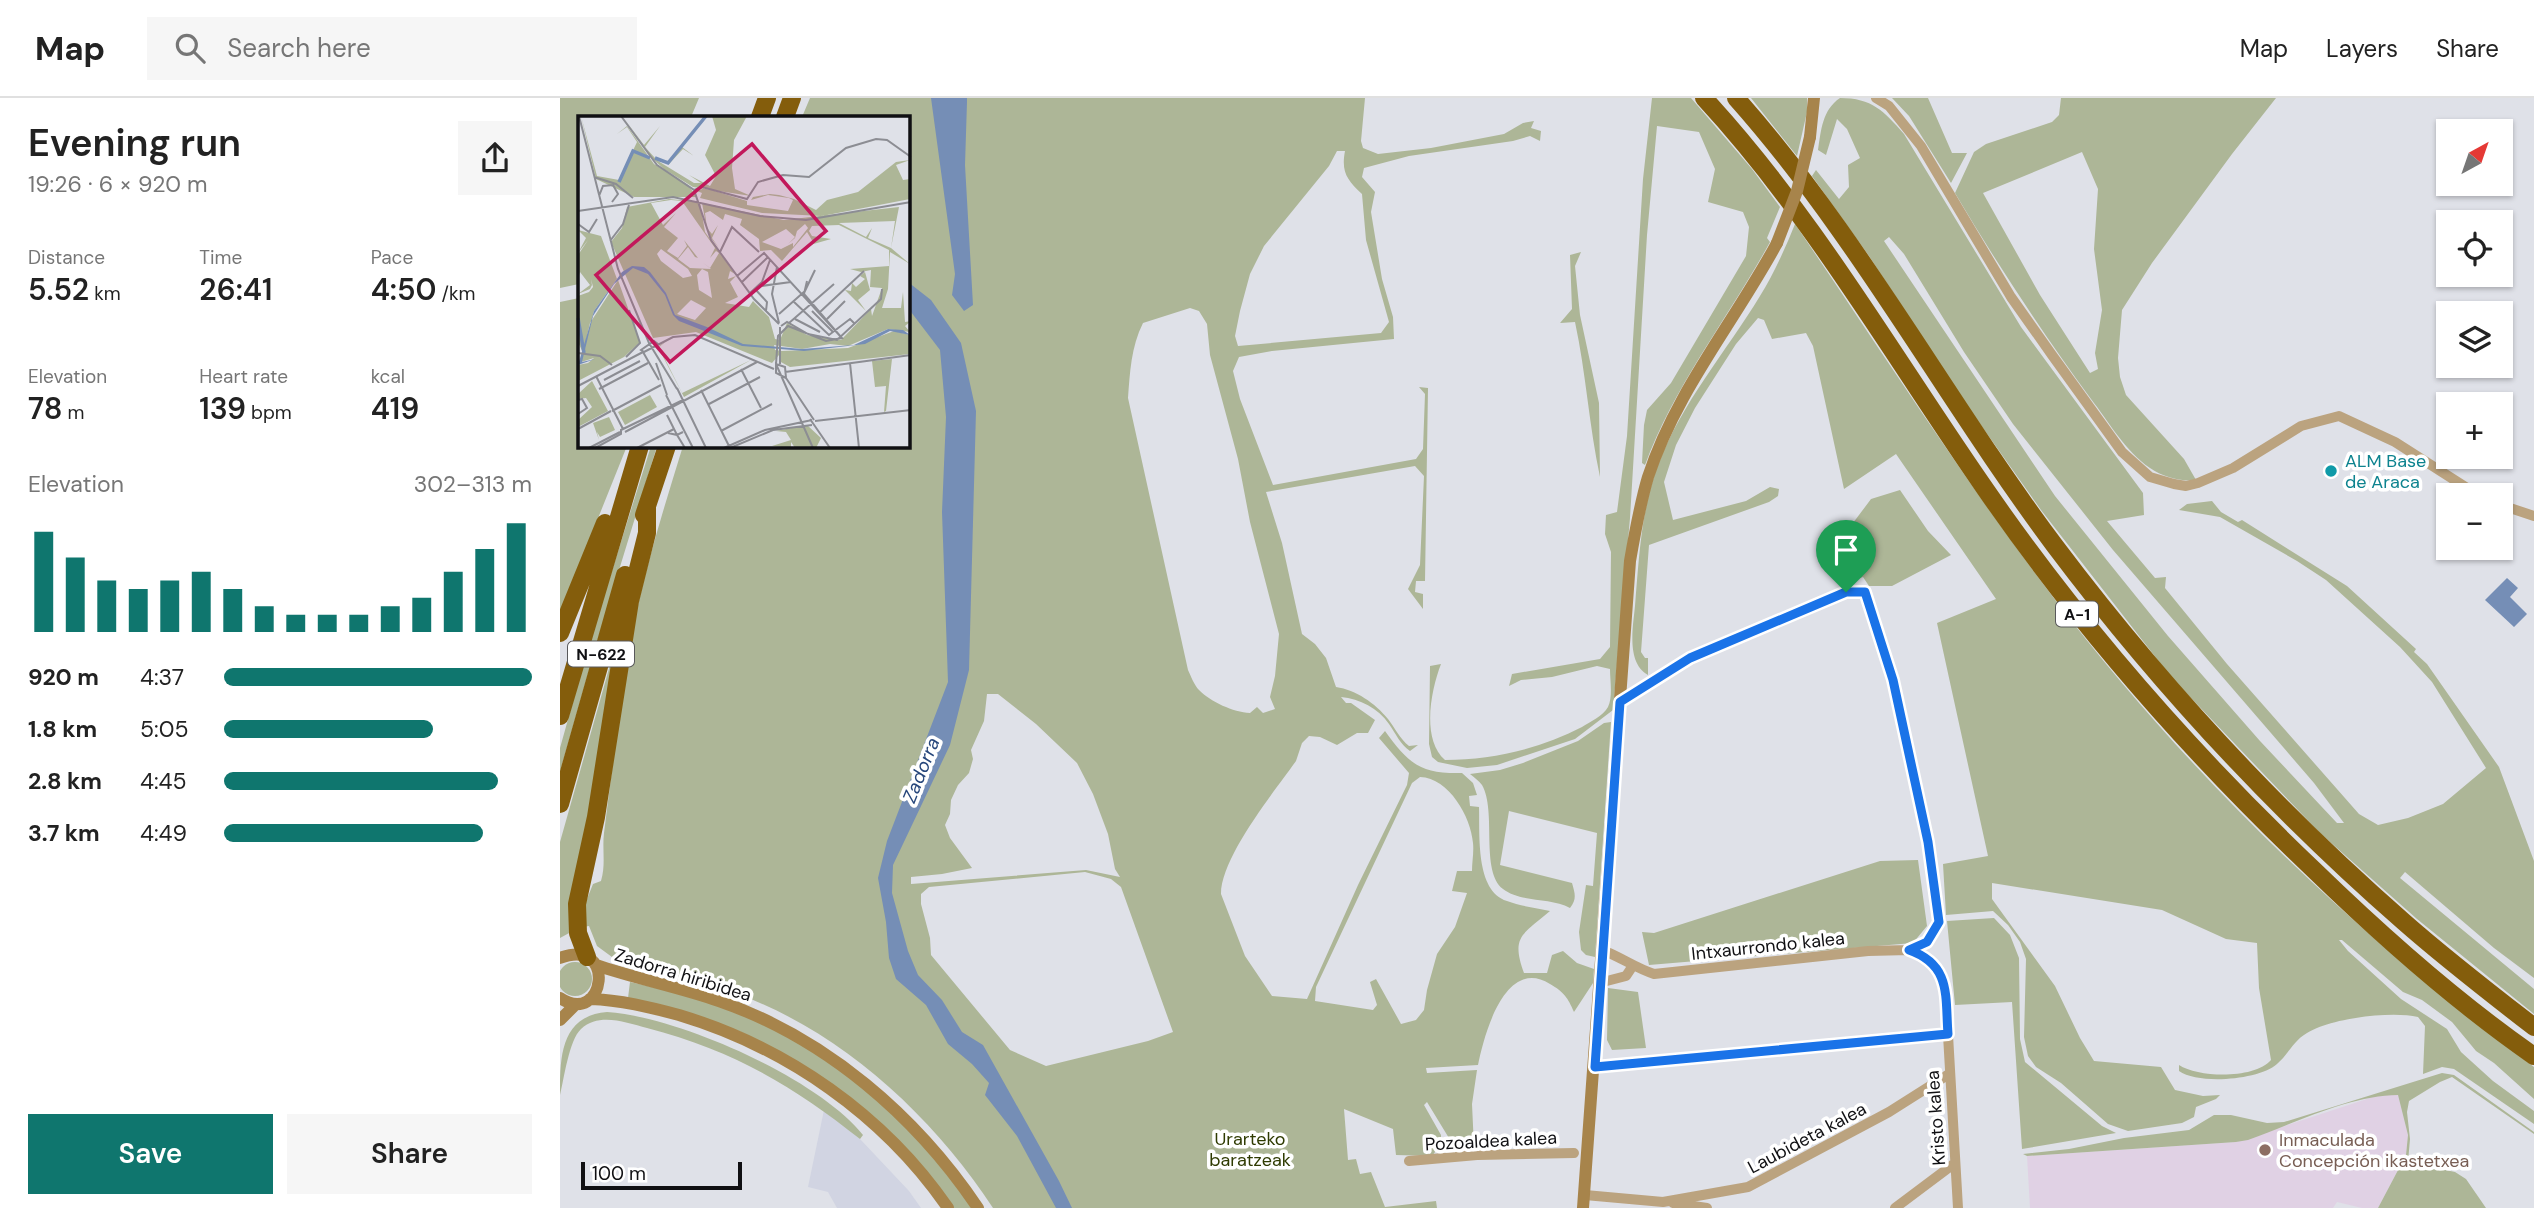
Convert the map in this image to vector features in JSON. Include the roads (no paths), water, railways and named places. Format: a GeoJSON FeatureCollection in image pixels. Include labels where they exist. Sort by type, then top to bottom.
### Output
{"type":"FeatureCollection","features":[{"type":"Feature","properties":{"kind":"highway"},"geometry":{"type":"LineString","coordinates":[[760,116],[767,98]]}},
{"type":"Feature","properties":{"kind":"highway"},"geometry":{"type":"LineString","coordinates":[[785,116],[792,98]]}},
{"type":"Feature","properties":{"kind":"highway","name":"A-1"},"geometry":{"type":"LineString","coordinates":[[1704,98],[1737,133],[1810,228],[1987,492],[2076,612],[2139,688],[2242,800],[2391,944],[2534,1056]]}},
{"type":"Feature","properties":{"kind":"highway","name":"A-1"},"geometry":{"type":"LineString","coordinates":[[1736,98],[1781,150],[1825,208],[2001,472],[2150,666],[2249,775],[2356,879],[2406,924],[2534,1027]]}},
{"type":"Feature","properties":{"kind":"highway","name":"N-622"},"geometry":{"type":"LineString","coordinates":[[560,716],[639,448]]}},
{"type":"Feature","properties":{"kind":"highway","name":"N-622"},"geometry":{"type":"LineString","coordinates":[[560,804],[598,665],[666,448]]}},
{"type":"Feature","properties":{"kind":"highway"},"geometry":{"type":"LineString","coordinates":[[560,633],[613,504],[629,477]]}},
{"type":"Feature","properties":{"kind":"highway"},"geometry":{"type":"LineString","coordinates":[[592,961],[578,933],[577,904],[596,817],[630,601],[647,533],[646,506]]}},
{"type":"Feature","properties":{"kind":"street"},"geometry":{"type":"LineString","coordinates":[[1584,1201],[1630,561],[1648,476],[1666,433],[1718,338],[1756,281],[1777,243],[1797,191],[1810,137],[1815,98]]}},
{"type":"Feature","properties":{"kind":"street"},"geometry":{"type":"LineString","coordinates":[[1877,98],[1889,106],[1921,146],[2004,285],[2052,355],[2122,452],[2150,477],[2186,486],[2198,483],[2233,468],[2301,426],[2339,416],[2395,442],[2459,483]]}},
{"type":"Feature","properties":{"kind":"street"},"geometry":{"type":"LineString","coordinates":[[2513,509],[2534,516]]}},
{"type":"Feature","properties":{"kind":"street"},"geometry":{"type":"LineString","coordinates":[[1620,702],[1690,658],[1846,592],[1865,592],[1893,680],[1928,842],[1939,922],[1927,942],[1909,950]]}},
{"type":"Feature","properties":{"kind":"street","name":"Intxaurrondo kalea"},"geometry":{"type":"LineString","coordinates":[[1602,950],[1623,958],[1632,967],[1654,974],[1868,951],[1909,950]]}},
{"type":"Feature","properties":{"kind":"street","name":"Kristo kalea"},"geometry":{"type":"LineString","coordinates":[[1909,950],[1934,965],[1945,983],[1958,1208]]}},
{"type":"Feature","properties":{"kind":"street","name":"Zadorra hiribidea"},"geometry":{"type":"LineString","coordinates":[[560,958],[574,953],[722,1002],[763,1019],[801,1040],[878,1094],[915,1129],[940,1155],[978,1208]]}},
{"type":"Feature","properties":{"kind":"street"},"geometry":{"type":"LineString","coordinates":[[590,999],[600,983],[592,961]]}},
{"type":"Feature","properties":{"kind":"street"},"geometry":{"type":"LineString","coordinates":[[1600,983],[1626,976],[1632,967]]}},
{"type":"Feature","properties":{"kind":"street"},"geometry":{"type":"LineString","coordinates":[[560,998],[576,1004]]}},
{"type":"Feature","properties":{"kind":"street"},"geometry":{"type":"LineString","coordinates":[[560,1020],[576,1004],[590,999],[622,1001],[699,1021],[742,1038],[788,1061],[834,1092],[914,1163],[948,1208]]}},
{"type":"Feature","properties":{"kind":"street"},"geometry":{"type":"LineString","coordinates":[[1595,1067],[1948,1034]]}},
{"type":"Feature","properties":{"kind":"street","name":"Laubideta kalea"},"geometry":{"type":"LineString","coordinates":[[1584,1201],[1657,1203],[1748,1186],[1889,1112],[1949,1074]]}},
{"type":"Feature","properties":{"kind":"street","name":"Pozoaldea kalea"},"geometry":{"type":"LineString","coordinates":[[1409,1161],[1477,1155],[1574,1153]]}},
{"type":"Feature","properties":{"kind":"street"},"geometry":{"type":"LineString","coordinates":[[1895,1208],[1955,1163]]}},
{"type":"Feature","properties":{"kind":"street"},"geometry":{"type":"LineString","coordinates":[[1657,1203],[1707,1208]]}},
{"type":"Feature","properties":{"kind":"water"},"geometry":{"type":"Polygon","coordinates":[[[931,98],[967,98],[965,165],[973,305],[964,311],[952,295],[955,274],[931,98]]]}},
{"type":"Feature","properties":{"kind":"water","name":"Zadorra"},"geometry":{"type":"Polygon","coordinates":[[[910,284],[931,300],[961,343],[976,411],[969,670],[950,745],[893,865],[892,893],[908,951],[918,975],[942,1000],[962,1032],[983,1045],[1072,1208],[1056,1208],[1017,1136],[985,1095],[989,1083],[948,1044],[926,1005],[896,979],[889,958],[878,878],[887,841],[948,682],[942,512],[946,417],[940,350],[910,311],[910,284]]]}},
{"type":"Feature","properties":{"kind":"water"},"geometry":{"type":"Polygon","coordinates":[[[2507,578],[2518,588],[2510,597],[2527,614],[2514,627],[2485,600],[2507,578]]]}},
{"type":"Feature","properties":{"kind":"place","name":"ALM Base de Araca"},"geometry":{"type":"Point","coordinates":[2331,471]}},
{"type":"Feature","properties":{"kind":"place","name":"Inmaculada Concepción ikastetxea"},"geometry":{"type":"Point","coordinates":[2265,1150]}},
{"type":"Feature","properties":{"kind":"park label","name":"Urarteko baratzeak"},"geometry":{"type":"Point","coordinates":[1250,1149]}}]}
